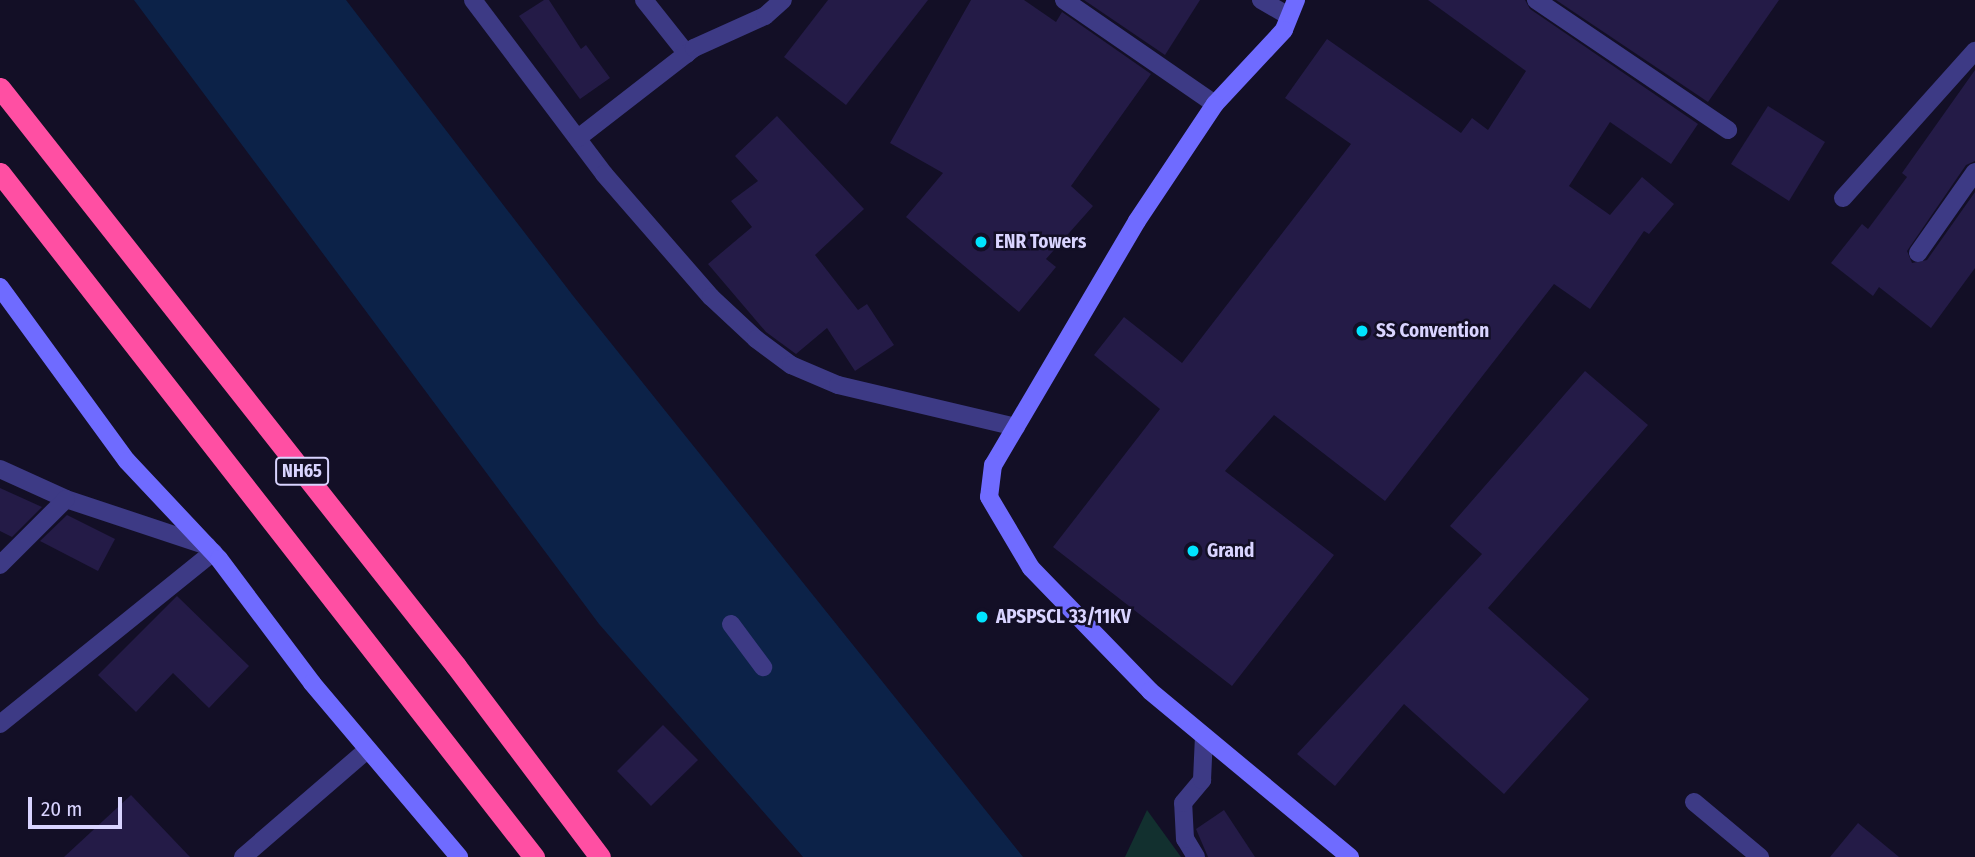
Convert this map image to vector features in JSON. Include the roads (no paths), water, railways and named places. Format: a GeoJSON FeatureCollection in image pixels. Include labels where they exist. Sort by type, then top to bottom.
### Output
{"type":"FeatureCollection","features":[{"type":"Feature","properties":{"kind":"highway","name":"NH65"},"geometry":{"type":"LineString","coordinates":[[0,88],[456,666],[600,857]]}},
{"type":"Feature","properties":{"kind":"highway","name":"NH65"},"geometry":{"type":"LineString","coordinates":[[0,173],[534,857]]}},
{"type":"Feature","properties":{"kind":"street"},"geometry":{"type":"LineString","coordinates":[[473,0],[578,138],[711,297],[791,365],[838,385],[1016,427]]}},
{"type":"Feature","properties":{"kind":"street"},"geometry":{"type":"LineString","coordinates":[[643,0],[687,54]]}},
{"type":"Feature","properties":{"kind":"street"},"geometry":{"type":"LineString","coordinates":[[578,138],[687,54],[765,16],[783,0]]}},
{"type":"Feature","properties":{"kind":"street"},"geometry":{"type":"LineString","coordinates":[[1064,0],[1215,104]]}},
{"type":"Feature","properties":{"kind":"street"},"geometry":{"type":"LineString","coordinates":[[1261,0],[1292,8],[1284,30],[1215,104],[1137,221],[993,466],[989,497],[1031,568],[1150,691],[1350,857]]}},
{"type":"Feature","properties":{"kind":"street"},"geometry":{"type":"LineString","coordinates":[[1536,0],[1728,130]]}},
{"type":"Feature","properties":{"kind":"street"},"geometry":{"type":"LineString","coordinates":[[1843,198],[1975,51]]}},
{"type":"Feature","properties":{"kind":"street"},"geometry":{"type":"LineString","coordinates":[[1918,253],[1975,172]]}},
{"type":"Feature","properties":{"kind":"street"},"geometry":{"type":"LineString","coordinates":[[0,287],[127,461],[210,549],[368,750],[459,857]]}},
{"type":"Feature","properties":{"kind":"street"},"geometry":{"type":"LineString","coordinates":[[0,469],[66,499],[210,549]]}},
{"type":"Feature","properties":{"kind":"street"},"geometry":{"type":"LineString","coordinates":[[0,565],[66,499]]}},
{"type":"Feature","properties":{"kind":"street"},"geometry":{"type":"LineString","coordinates":[[0,724],[210,549]]}},
{"type":"Feature","properties":{"kind":"street"},"geometry":{"type":"LineString","coordinates":[[731,624],[764,667]]}},
{"type":"Feature","properties":{"kind":"street"},"geometry":{"type":"LineString","coordinates":[[1196,857],[1185,839],[1183,803],[1202,780],[1204,736]]}},
{"type":"Feature","properties":{"kind":"street"},"geometry":{"type":"LineString","coordinates":[[243,857],[368,750]]}},
{"type":"Feature","properties":{"kind":"street"},"geometry":{"type":"LineString","coordinates":[[1694,802],[1760,857]]}},
{"type":"Feature","properties":{"kind":"water"},"geometry":{"type":"Polygon","coordinates":[[[134,0],[346,0],[574,297],[1023,857],[803,857],[599,624],[134,0]]]}},
{"type":"Feature","properties":{"kind":"place","name":"ENR Towers"},"geometry":{"type":"Point","coordinates":[981,242]}},
{"type":"Feature","properties":{"kind":"place","name":"SS Convention"},"geometry":{"type":"Point","coordinates":[1362,331]}},
{"type":"Feature","properties":{"kind":"place","name":"Grand"},"geometry":{"type":"Point","coordinates":[1193,551]}},
{"type":"Feature","properties":{"kind":"place","name":"APSPSCL 33/11KV"},"geometry":{"type":"Point","coordinates":[982,617]}}]}
